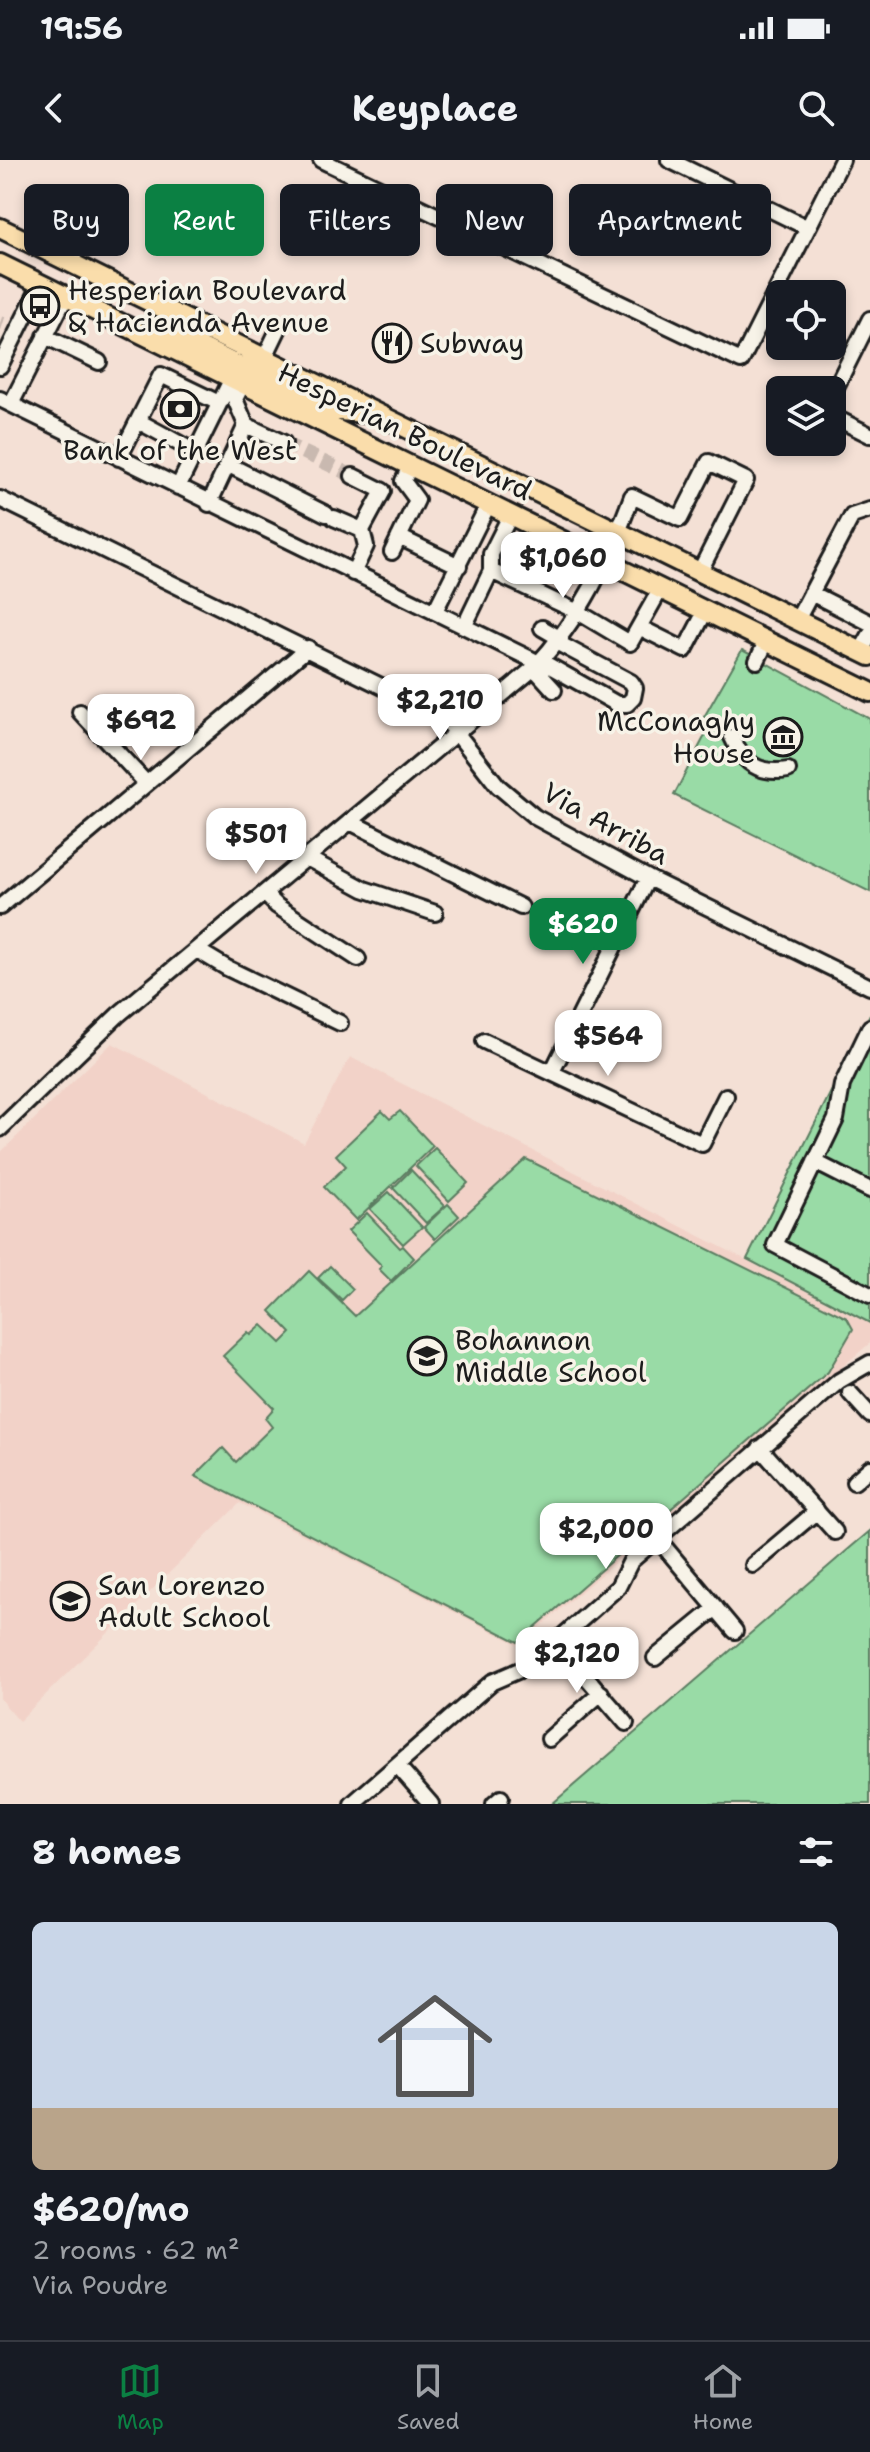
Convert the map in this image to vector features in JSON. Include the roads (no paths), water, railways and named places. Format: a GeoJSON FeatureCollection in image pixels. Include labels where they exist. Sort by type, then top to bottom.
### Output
{"type":"FeatureCollection","features":[{"type":"Feature","properties":{"kind":"main road","name":"Hesperian Boulevard"},"geometry":{"type":"LineString","coordinates":[[0,228],[797,620],[867,647]]}},
{"type":"Feature","properties":{"kind":"main road","name":"Hesperian Boulevard"},"geometry":{"type":"LineString","coordinates":[[0,264],[870,692]]}},
{"type":"Feature","properties":{"kind":"main road"},"geometry":{"type":"LineString","coordinates":[[143,334],[180,337],[241,367],[264,359]]}},
{"type":"Feature","properties":{"kind":"main road"},"geometry":{"type":"LineString","coordinates":[[238,380],[259,374],[339,411],[377,414]]}},
{"type":"Feature","properties":{"kind":"main road"},"geometry":{"type":"LineString","coordinates":[[844,679],[870,683]]}},
{"type":"Feature","properties":{"kind":"street"},"geometry":{"type":"LineString","coordinates":[[321,160],[741,361],[842,160]]}},
{"type":"Feature","properties":{"kind":"street"},"geometry":{"type":"LineString","coordinates":[[669,160],[808,228]]}},
{"type":"Feature","properties":{"kind":"street"},"geometry":{"type":"LineString","coordinates":[[70,263],[74,256]]}},
{"type":"Feature","properties":{"kind":"street"},"geometry":{"type":"LineString","coordinates":[[0,366],[10,328],[41,284]]}},
{"type":"Feature","properties":{"kind":"street"},"geometry":{"type":"LineString","coordinates":[[66,296],[6,402],[209,504],[465,625],[617,704],[627,704],[633,698],[635,688],[631,682],[542,628]]}},
{"type":"Feature","properties":{"kind":"street"},"geometry":{"type":"LineString","coordinates":[[842,376],[870,319]]}},
{"type":"Feature","properties":{"kind":"street"},"geometry":{"type":"LineString","coordinates":[[264,359],[279,328]]}},
{"type":"Feature","properties":{"kind":"street"},"geometry":{"type":"LineString","coordinates":[[45,336],[99,362]]}},
{"type":"Feature","properties":{"kind":"street"},"geometry":{"type":"LineString","coordinates":[[119,458],[176,350]]}},
{"type":"Feature","properties":{"kind":"street"},"geometry":{"type":"LineString","coordinates":[[161,375],[219,403]]}},
{"type":"Feature","properties":{"kind":"street"},"geometry":{"type":"LineString","coordinates":[[178,487],[219,403],[238,380]]}},
{"type":"Feature","properties":{"kind":"street"},"geometry":{"type":"LineString","coordinates":[[238,380],[235,399],[246,425],[284,443]]}},
{"type":"Feature","properties":{"kind":"street"},"geometry":{"type":"LineString","coordinates":[[138,421],[195,452]]}},
{"type":"Feature","properties":{"kind":"street"},"geometry":{"type":"LineString","coordinates":[[846,423],[870,435]]}},
{"type":"Feature","properties":{"kind":"street"},"geometry":{"type":"LineString","coordinates":[[209,504],[246,425]]}},
{"type":"Feature","properties":{"kind":"street"},"geometry":{"type":"LineString","coordinates":[[0,1129],[118,1015],[538,664],[559,641],[578,612],[619,531],[632,496],[680,519],[709,462],[746,480],[700,571]]}},
{"type":"Feature","properties":{"kind":"street"},"geometry":{"type":"LineString","coordinates":[[227,464],[362,530]]}},
{"type":"Feature","properties":{"kind":"street"},"geometry":{"type":"LineString","coordinates":[[392,552],[417,500],[403,481],[411,465]]}},
{"type":"Feature","properties":{"kind":"street"},"geometry":{"type":"LineString","coordinates":[[353,476],[383,491],[362,530],[366,546],[353,573]]}},
{"type":"Feature","properties":{"kind":"street","name":"Via Arriba"},"geometry":{"type":"LineString","coordinates":[[0,499],[444,717],[498,786],[535,817],[648,878],[870,987]]}},
{"type":"Feature","properties":{"kind":"street"},"geometry":{"type":"LineString","coordinates":[[435,611],[489,503]]}},
{"type":"Feature","properties":{"kind":"street"},"geometry":{"type":"LineString","coordinates":[[797,620],[852,516],[870,510]]}},
{"type":"Feature","properties":{"kind":"street"},"geometry":{"type":"LineString","coordinates":[[465,625],[491,571],[491,554],[511,514]]}},
{"type":"Feature","properties":{"kind":"street"},"geometry":{"type":"LineString","coordinates":[[399,537],[459,566]]}},
{"type":"Feature","properties":{"kind":"street"},"geometry":{"type":"LineString","coordinates":[[491,571],[578,612],[630,643],[661,588]]}},
{"type":"Feature","properties":{"kind":"street"},"geometry":{"type":"LineString","coordinates":[[811,593],[870,623]]}},
{"type":"Feature","properties":{"kind":"street"},"geometry":{"type":"LineString","coordinates":[[639,627],[685,650],[706,610]]}},
{"type":"Feature","properties":{"kind":"street"},"geometry":{"type":"LineString","coordinates":[[757,661],[767,640]]}},
{"type":"Feature","properties":{"kind":"street"},"geometry":{"type":"LineString","coordinates":[[0,907],[308,648]]}},
{"type":"Feature","properties":{"kind":"street"},"geometry":{"type":"LineString","coordinates":[[538,664],[554,690]]}},
{"type":"Feature","properties":{"kind":"street"},"geometry":{"type":"LineString","coordinates":[[80,712],[146,783]]}},
{"type":"Feature","properties":{"kind":"street"},"geometry":{"type":"LineString","coordinates":[[732,737],[742,758],[750,765],[760,770],[788,770]]}},
{"type":"Feature","properties":{"kind":"street"},"geometry":{"type":"LineString","coordinates":[[350,822],[521,907]]}},
{"type":"Feature","properties":{"kind":"street"},"geometry":{"type":"LineString","coordinates":[[307,858],[364,889],[435,913]]}},
{"type":"Feature","properties":{"kind":"street"},"geometry":{"type":"LineString","coordinates":[[552,1072],[648,878]]}},
{"type":"Feature","properties":{"kind":"street"},"geometry":{"type":"LineString","coordinates":[[265,894],[277,906],[358,959]]}},
{"type":"Feature","properties":{"kind":"street"},"geometry":{"type":"LineString","coordinates":[[197,950],[340,1023]]}},
{"type":"Feature","properties":{"kind":"street"},"geometry":{"type":"LineString","coordinates":[[870,1027],[842,1085],[836,1119],[775,1245],[870,1295]]}},
{"type":"Feature","properties":{"kind":"street"},"geometry":{"type":"LineString","coordinates":[[484,1041],[702,1144],[726,1096]]}},
{"type":"Feature","properties":{"kind":"street"},"geometry":{"type":"LineString","coordinates":[[815,1162],[870,1190]]}},
{"type":"Feature","properties":{"kind":"street"},"geometry":{"type":"LineString","coordinates":[[352,1804],[492,1682],[529,1666],[618,1587],[631,1561],[839,1381],[870,1363]]}},
{"type":"Feature","properties":{"kind":"street"},"geometry":{"type":"LineString","coordinates":[[850,1393],[870,1415]]}},
{"type":"Feature","properties":{"kind":"street"},"geometry":{"type":"LineString","coordinates":[[760,1448],[835,1532]]}},
{"type":"Feature","properties":{"kind":"street"},"geometry":{"type":"LineString","coordinates":[[854,1482],[870,1468]]}},
{"type":"Feature","properties":{"kind":"street"},"geometry":{"type":"LineString","coordinates":[[753,1565],[817,1511]]}},
{"type":"Feature","properties":{"kind":"street"},"geometry":{"type":"LineString","coordinates":[[657,1538],[735,1631]]}},
{"type":"Feature","properties":{"kind":"street"},"geometry":{"type":"LineString","coordinates":[[655,1658],[716,1608]]}},
{"type":"Feature","properties":{"kind":"street"},"geometry":{"type":"LineString","coordinates":[[556,1642],[626,1723]]}},
{"type":"Feature","properties":{"kind":"street"},"geometry":{"type":"LineString","coordinates":[[549,1739],[601,1693]]}},
{"type":"Feature","properties":{"kind":"street"},"geometry":{"type":"LineString","coordinates":[[397,1765],[431,1804]]}},
{"type":"Feature","properties":{"kind":"tunnel"},"geometry":{"type":"LineString","coordinates":[[284,443],[353,476]]}},
{"type":"Feature","properties":{"kind":"place","name":"Hesperian Boulevard & Hacienda Avenue"},"geometry":{"type":"Point","coordinates":[40,306]}},
{"type":"Feature","properties":{"kind":"place","name":"Subway"},"geometry":{"type":"Point","coordinates":[392,343]}},
{"type":"Feature","properties":{"kind":"place","name":"Bank of the West"},"geometry":{"type":"Point","coordinates":[180,409]}},
{"type":"Feature","properties":{"kind":"place","name":"McConaghy House"},"geometry":{"type":"Point","coordinates":[783,737]}},
{"type":"Feature","properties":{"kind":"place","name":"Bohannon Middle School"},"geometry":{"type":"Point","coordinates":[427,1356]}},
{"type":"Feature","properties":{"kind":"place","name":"San Lorenzo Adult School"},"geometry":{"type":"Point","coordinates":[70,1601]}}]}
